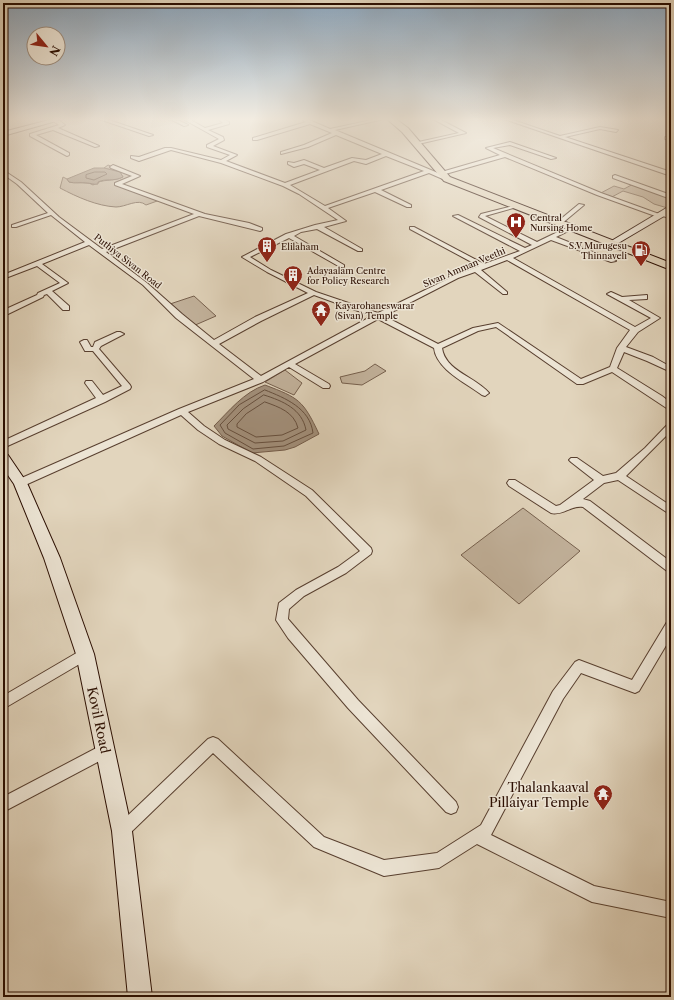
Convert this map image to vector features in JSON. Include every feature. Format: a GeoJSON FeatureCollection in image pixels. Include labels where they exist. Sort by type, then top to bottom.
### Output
{"type":"FeatureCollection","features":[{"type":"Feature","properties":{"kind":"main road"},"geometry":{"type":"LineString","coordinates":[[434,166],[443,176],[558,224],[671,267]]}},
{"type":"Feature","properties":{"kind":"street"},"geometry":{"type":"LineString","coordinates":[[233,166],[285,185],[343,221],[317,226],[288,235],[245,256],[269,271],[314,293],[379,316],[438,347]]}},
{"type":"Feature","properties":{"kind":"street"},"geometry":{"type":"LineString","coordinates":[[313,166],[324,170]]}},
{"type":"Feature","properties":{"kind":"street"},"geometry":{"type":"LineString","coordinates":[[285,185],[336,166]]}},
{"type":"Feature","properties":{"kind":"street"},"geometry":{"type":"LineString","coordinates":[[413,166],[427,172],[443,176],[474,166]]}},
{"type":"Feature","properties":{"kind":"street"},"geometry":{"type":"LineString","coordinates":[[531,166],[600,194],[671,218]]}},
{"type":"Feature","properties":{"kind":"street"},"geometry":{"type":"LineString","coordinates":[[646,166],[671,174]]}},
{"type":"Feature","properties":{"kind":"street"},"geometry":{"type":"LineString","coordinates":[[113,167],[137,176],[117,184],[198,214],[249,225],[260,229]]}},
{"type":"Feature","properties":{"kind":"street","name":"Puthiya Sivan Road"},"geometry":{"type":"LineString","coordinates":[[3,172],[19,183],[52,213],[145,284],[179,316],[260,380]]}},
{"type":"Feature","properties":{"kind":"street"},"geometry":{"type":"LineString","coordinates":[[324,208],[427,172]]}},
{"type":"Feature","properties":{"kind":"street"},"geometry":{"type":"LineString","coordinates":[[615,177],[671,196]]}},
{"type":"Feature","properties":{"kind":"street"},"geometry":{"type":"LineString","coordinates":[[376,190],[409,206]]}},
{"type":"Feature","properties":{"kind":"street"},"geometry":{"type":"LineString","coordinates":[[558,224],[581,205]]}},
{"type":"Feature","properties":{"kind":"street"},"geometry":{"type":"LineString","coordinates":[[515,206],[483,215],[482,217],[537,245]]}},
{"type":"Feature","properties":{"kind":"street"},"geometry":{"type":"LineString","coordinates":[[612,244],[671,209]]}},
{"type":"Feature","properties":{"kind":"street"},"geometry":{"type":"LineString","coordinates":[[14,226],[52,213]]}},
{"type":"Feature","properties":{"kind":"street"},"geometry":{"type":"LineString","coordinates":[[102,251],[198,214]]}},
{"type":"Feature","properties":{"kind":"street"},"geometry":{"type":"LineString","coordinates":[[456,216],[525,251]]}},
{"type":"Feature","properties":{"kind":"street"},"geometry":{"type":"LineString","coordinates":[[317,226],[360,250]]}},
{"type":"Feature","properties":{"kind":"street"},"geometry":{"type":"LineString","coordinates":[[412,228],[485,267]]}},
{"type":"Feature","properties":{"kind":"street","name":"Sivan Amman Veethi"},"geometry":{"type":"LineString","coordinates":[[20,483],[182,411],[260,380],[379,316],[456,277],[525,251],[570,228]]}},
{"type":"Feature","properties":{"kind":"street"},"geometry":{"type":"LineString","coordinates":[[288,235],[342,266]]}},
{"type":"Feature","properties":{"kind":"street"},"geometry":{"type":"LineString","coordinates":[[552,238],[613,261]]}},
{"type":"Feature","properties":{"kind":"street"},"geometry":{"type":"LineString","coordinates":[[3,277],[90,242]]}},
{"type":"Feature","properties":{"kind":"street"},"geometry":{"type":"LineString","coordinates":[[42,252],[48,259]]}},
{"type":"Feature","properties":{"kind":"street"},"geometry":{"type":"LineString","coordinates":[[508,258],[635,330]]}},
{"type":"Feature","properties":{"kind":"street"},"geometry":{"type":"LineString","coordinates":[[3,310],[5,312],[41,296],[40,294],[65,283],[34,264],[21,261]]}},
{"type":"Feature","properties":{"kind":"street"},"geometry":{"type":"LineString","coordinates":[[13,265],[12,266],[20,270]]}},
{"type":"Feature","properties":{"kind":"street"},"geometry":{"type":"LineString","coordinates":[[477,270],[505,293]]}},
{"type":"Feature","properties":{"kind":"street"},"geometry":{"type":"LineString","coordinates":[[48,291],[66,308]]}},
{"type":"Feature","properties":{"kind":"street"},"geometry":{"type":"LineString","coordinates":[[215,343],[258,319],[314,293]]}},
{"type":"Feature","properties":{"kind":"street"},"geometry":{"type":"LineString","coordinates":[[438,347],[470,333],[498,325],[580,382],[613,368],[628,337],[635,330],[656,318],[611,294]]}},
{"type":"Feature","properties":{"kind":"street"},"geometry":{"type":"LineString","coordinates":[[621,299],[644,297]]}},
{"type":"Feature","properties":{"kind":"street"},"geometry":{"type":"LineString","coordinates":[[95,349],[98,344],[120,334]]}},
{"type":"Feature","properties":{"kind":"street"},"geometry":{"type":"LineString","coordinates":[[3,445],[125,389],[127,386],[95,349],[88,349],[84,342]]}},
{"type":"Feature","properties":{"kind":"street"},"geometry":{"type":"LineString","coordinates":[[438,347],[439,356],[450,368],[485,393]]}},
{"type":"Feature","properties":{"kind":"street"},"geometry":{"type":"LineString","coordinates":[[622,348],[650,359],[671,370]]}},
{"type":"Feature","properties":{"kind":"street"},"geometry":{"type":"LineString","coordinates":[[289,364],[326,386]]}},
{"type":"Feature","properties":{"kind":"street"},"geometry":{"type":"LineString","coordinates":[[613,368],[659,398],[671,408]]}},
{"type":"Feature","properties":{"kind":"street"},"geometry":{"type":"LineString","coordinates":[[90,383],[102,400]]}},
{"type":"Feature","properties":{"kind":"street"},"geometry":{"type":"LineString","coordinates":[[182,411],[201,428],[222,442],[258,459],[277,474],[309,493],[367,551],[342,570],[300,593],[282,607],[282,620],[292,634],[353,704],[451,807]]}},
{"type":"Feature","properties":{"kind":"street"},"geometry":{"type":"LineString","coordinates":[[512,483],[555,510],[560,510],[601,480],[619,476],[648,450],[671,426]]}},
{"type":"Feature","properties":{"kind":"street","name":"Kovil Road"},"geometry":{"type":"LineString","coordinates":[[3,458],[20,483],[52,558],[85,654],[122,831],[140,997]]}},
{"type":"Feature","properties":{"kind":"street"},"geometry":{"type":"LineString","coordinates":[[574,460],[601,480]]}},
{"type":"Feature","properties":{"kind":"street"},"geometry":{"type":"LineString","coordinates":[[619,476],[671,511]]}},
{"type":"Feature","properties":{"kind":"street"},"geometry":{"type":"LineString","coordinates":[[571,503],[578,502],[586,504],[671,568]]}},
{"type":"Feature","properties":{"kind":"street"},"geometry":{"type":"LineString","coordinates":[[122,831],[212,744],[319,842],[384,868],[439,860],[486,830],[558,695],[579,666],[635,687],[671,626]]}},
{"type":"Feature","properties":{"kind":"street"},"geometry":{"type":"LineString","coordinates":[[3,703],[85,654],[104,751],[122,831]]}},
{"type":"Feature","properties":{"kind":"street"},"geometry":{"type":"LineString","coordinates":[[3,804],[104,751]]}},
{"type":"Feature","properties":{"kind":"street"},"geometry":{"type":"LineString","coordinates":[[476,836],[592,894],[671,910]]}},
{"type":"Feature","properties":{"kind":"shaded area"},"geometry":{"type":"Polygon","coordinates":[[[110,166],[137,176],[117,184],[160,200],[146,205],[139,202],[116,207],[102,205],[87,200],[60,188],[63,177],[69,182],[89,183],[93,185],[123,177],[120,172],[104,168],[110,166]]]}},
{"type":"Feature","properties":{"kind":"shaded area"},"geometry":{"type":"Polygon","coordinates":[[[635,183],[671,197],[671,209],[654,204],[643,197],[623,191],[610,198],[599,194],[614,186],[624,189],[635,183]]]}},
{"type":"Feature","properties":{"kind":"shaded area"},"geometry":{"type":"Polygon","coordinates":[[[194,296],[216,316],[193,326],[167,305],[194,296]]]}},
{"type":"Feature","properties":{"kind":"shaded area"},"geometry":{"type":"Polygon","coordinates":[[[375,364],[386,371],[362,385],[342,383],[340,377],[365,371],[375,364]]]}},
{"type":"Feature","properties":{"kind":"shaded area"},"geometry":{"type":"Polygon","coordinates":[[[285,370],[302,383],[294,395],[265,382],[285,370]]]}},
{"type":"Feature","properties":{"kind":"shaded area"},"geometry":{"type":"Polygon","coordinates":[[[523,508],[580,551],[519,604],[461,555],[523,508]]]}},
{"type":"Feature","properties":{"kind":"water"},"geometry":{"type":"Polygon","coordinates":[[[94,168],[104,168],[120,172],[123,177],[104,180],[98,182],[98,184],[71,183],[67,179],[94,168]]]}},
{"type":"Feature","properties":{"kind":"water"},"geometry":{"type":"Polygon","coordinates":[[[265,385],[286,393],[299,402],[309,414],[319,434],[295,447],[285,450],[252,453],[222,436],[214,426],[231,408],[250,392],[265,385]]]}},
{"type":"Feature","properties":{"kind":"place","name":"Central Nursing Home"},"geometry":{"type":"Point","coordinates":[516,239]}},
{"type":"Feature","properties":{"kind":"place","name":"Elilaham"},"geometry":{"type":"Point","coordinates":[267,263]}},
{"type":"Feature","properties":{"kind":"place","name":"S.V.Murugesu Thinnaveli"},"geometry":{"type":"Point","coordinates":[641,267]}},
{"type":"Feature","properties":{"kind":"place","name":"Adayaalam Centre for Policy Research"},"geometry":{"type":"Point","coordinates":[293,292]}},
{"type":"Feature","properties":{"kind":"place","name":"Kayarohaneswarar (Sivan) Temple"},"geometry":{"type":"Point","coordinates":[321,327]}},
{"type":"Feature","properties":{"kind":"place","name":"Thalankaaval Pillaiyar Temple"},"geometry":{"type":"Point","coordinates":[603,811]}}]}
